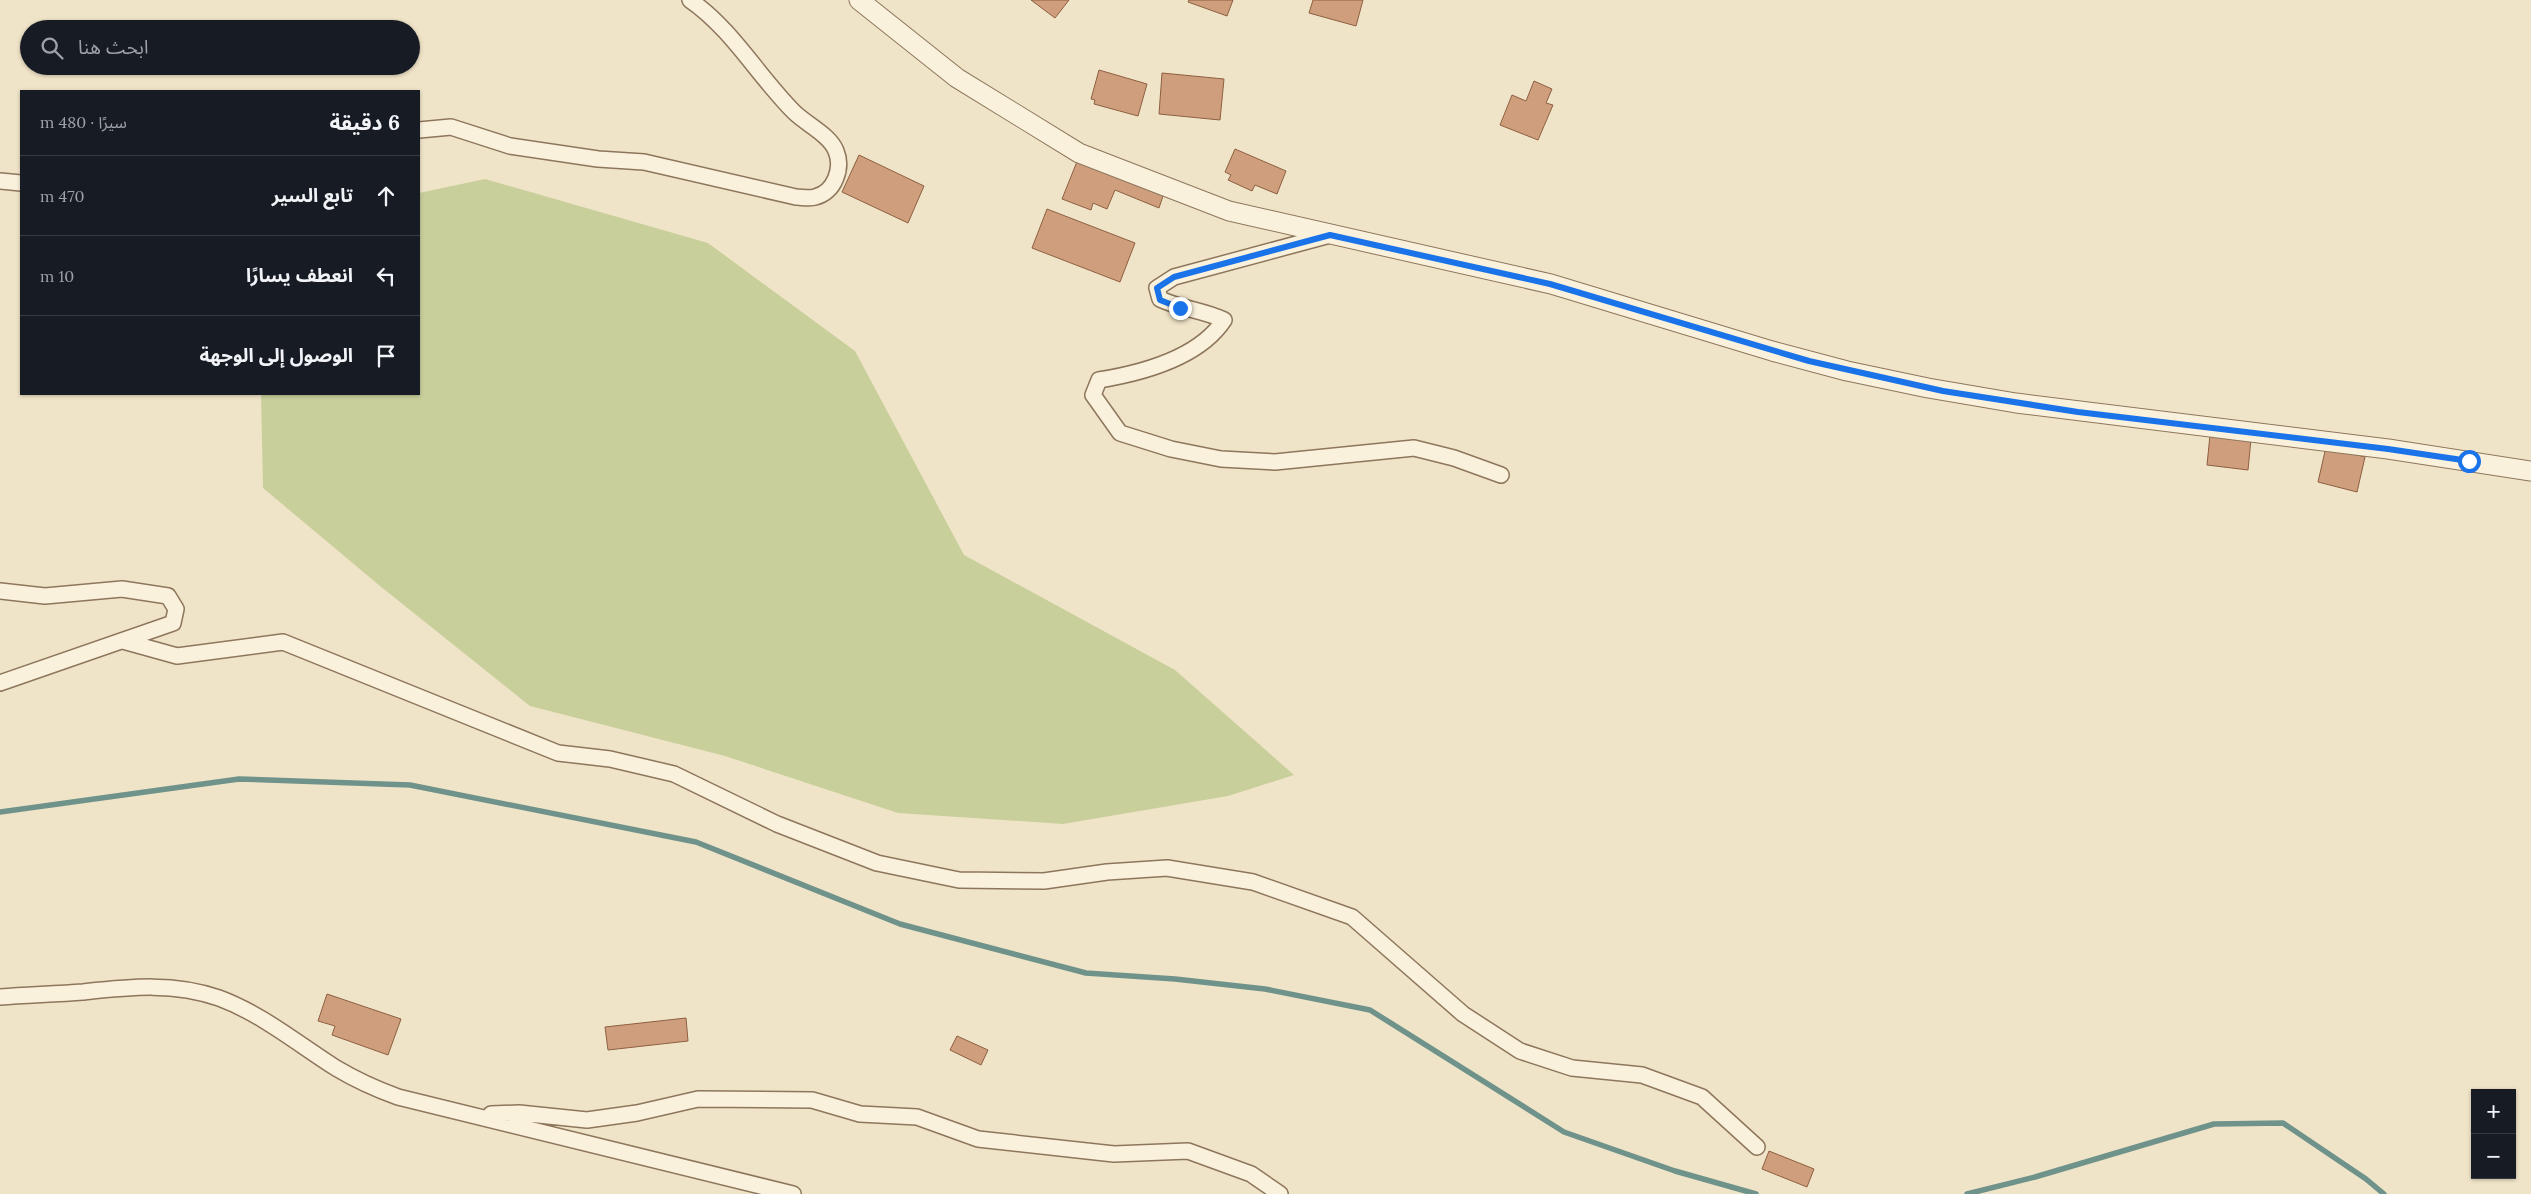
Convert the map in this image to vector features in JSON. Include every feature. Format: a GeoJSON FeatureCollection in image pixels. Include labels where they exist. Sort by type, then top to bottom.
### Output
{"type":"FeatureCollection","features":[{"type":"Feature","properties":{"kind":"street"},"geometry":{"type":"LineString","coordinates":[[420,130],[450,127],[510,146],[598,159],[644,162],[796,197],[816,197],[832,187],[839,169],[836,150],[796,115],[774,92],[726,33],[704,10],[690,0]]}},
{"type":"Feature","properties":{"kind":"street"},"geometry":{"type":"LineString","coordinates":[[859,0],[957,78],[1078,153],[1229,211],[1550,284],[1809,361],[1955,393],[2078,412],[2388,449],[2531,471]]}},
{"type":"Feature","properties":{"kind":"street"},"geometry":{"type":"LineString","coordinates":[[0,181],[20,183]]}},
{"type":"Feature","properties":{"kind":"street"},"geometry":{"type":"LineString","coordinates":[[1330,235],[1174,277],[1157,288],[1160,300],[1180,308],[1207,311],[1224,320],[1216,331],[1195,348],[1173,359],[1119,377],[1100,380],[1094,395],[1120,433],[1171,449],[1221,460],[1275,462],[1414,448],[1454,458],[1501,475]]}},
{"type":"Feature","properties":{"kind":"street"},"geometry":{"type":"LineString","coordinates":[[0,591],[45,596],[122,589],[168,596],[176,609],[173,624],[0,683]]}},
{"type":"Feature","properties":{"kind":"street"},"geometry":{"type":"LineString","coordinates":[[123,641],[177,656],[282,642],[359,671],[558,752],[610,759],[674,774],[776,824],[877,863],[959,880],[1044,881],[1107,872],[1167,868],[1253,882],[1352,917],[1463,1014],[1520,1051],[1572,1068],[1642,1074],[1702,1096],[1758,1147]]}},
{"type":"Feature","properties":{"kind":"street"},"geometry":{"type":"LineString","coordinates":[[0,997],[132,986],[190,990],[219,998],[244,1010],[369,1086],[398,1097],[793,1194]]}},
{"type":"Feature","properties":{"kind":"street"},"geometry":{"type":"LineString","coordinates":[[472,1115],[519,1113],[587,1120],[637,1113],[698,1099],[812,1100],[860,1114],[917,1117],[978,1139],[1114,1154],[1188,1151],[1251,1174],[1280,1194]]}},
{"type":"Feature","properties":{"kind":"green space"},"geometry":{"type":"Polygon","coordinates":[[[485,179],[708,243],[855,351],[964,555],[1175,670],[1294,775],[1228,796],[1063,824],[898,813],[725,756],[530,706],[380,586],[263,488],[261,395],[420,395],[420,193],[485,179]]]}},
{"type":"Feature","properties":{"kind":"building"},"geometry":{"type":"Polygon","coordinates":[[[1031,0],[1069,0],[1055,18],[1031,0]]]}},
{"type":"Feature","properties":{"kind":"building"},"geometry":{"type":"Polygon","coordinates":[[[1189,0],[1233,0],[1227,16],[1188,2],[1189,0]]]}},
{"type":"Feature","properties":{"kind":"building"},"geometry":{"type":"Polygon","coordinates":[[[1313,0],[1363,0],[1356,26],[1309,13],[1313,0]]]}},
{"type":"Feature","properties":{"kind":"building"},"geometry":{"type":"Polygon","coordinates":[[[1099,70],[1147,84],[1138,116],[1094,104],[1095,100],[1091,99],[1099,70]]]}},
{"type":"Feature","properties":{"kind":"building"},"geometry":{"type":"Polygon","coordinates":[[[1162,73],[1224,79],[1220,120],[1159,114],[1162,73]]]}},
{"type":"Feature","properties":{"kind":"building"},"geometry":{"type":"Polygon","coordinates":[[[1534,81],[1552,89],[1546,103],[1553,105],[1538,140],[1500,125],[1512,95],[1526,101],[1534,81]]]}},
{"type":"Feature","properties":{"kind":"building"},"geometry":{"type":"Polygon","coordinates":[[[1235,149],[1286,171],[1277,194],[1255,185],[1252,191],[1228,180],[1231,175],[1225,172],[1235,149]]]}},
{"type":"Feature","properties":{"kind":"building"},"geometry":{"type":"Polygon","coordinates":[[[859,155],[924,186],[908,223],[842,192],[859,155]]]}},
{"type":"Feature","properties":{"kind":"building"},"geometry":{"type":"Polygon","coordinates":[[[1078,159],[1164,193],[1159,208],[1115,190],[1107,209],[1093,203],[1091,210],[1062,199],[1078,159]]]}},
{"type":"Feature","properties":{"kind":"building"},"geometry":{"type":"Polygon","coordinates":[[[1047,209],[1135,243],[1120,282],[1032,248],[1047,209]]]}},
{"type":"Feature","properties":{"kind":"building"},"geometry":{"type":"Polygon","coordinates":[[[2210,435],[2251,439],[2248,470],[2207,465],[2210,435]]]}},
{"type":"Feature","properties":{"kind":"building"},"geometry":{"type":"Polygon","coordinates":[[[2326,447],[2365,457],[2357,492],[2318,482],[2326,447]]]}},
{"type":"Feature","properties":{"kind":"building"},"geometry":{"type":"Polygon","coordinates":[[[327,994],[401,1019],[388,1055],[332,1035],[335,1026],[318,1021],[327,994]]]}},
{"type":"Feature","properties":{"kind":"building"},"geometry":{"type":"Polygon","coordinates":[[[686,1018],[688,1041],[608,1050],[605,1027],[686,1018]]]}},
{"type":"Feature","properties":{"kind":"building"},"geometry":{"type":"Polygon","coordinates":[[[957,1036],[988,1050],[981,1065],[950,1050],[957,1036]]]}},
{"type":"Feature","properties":{"kind":"building"},"geometry":{"type":"Polygon","coordinates":[[[1769,1151],[1814,1169],[1807,1187],[1762,1169],[1769,1151]]]}},
{"type":"Feature","properties":{"kind":"waterway"},"geometry":{"type":"LineString","coordinates":[[0,812],[239,779],[410,785],[696,842],[900,924],[1086,973],[1175,979],[1265,989],[1370,1010],[1564,1132],[1675,1171],[1756,1194]]}},
{"type":"Feature","properties":{"kind":"waterway"},"geometry":{"type":"LineString","coordinates":[[1967,1194],[2035,1177],[2214,1124],[2283,1123],[2366,1179],[2384,1194]]}},
{"type":"Feature","properties":{"kind":"route"},"geometry":{"type":"LineString","coordinates":[[1180,308],[1160,300],[1157,288],[1174,277],[1230,260],[1330,235],[1550,284],[1674,320],[1733,340],[1809,361],[1847,371],[1973,397],[2078,412],[2388,449],[2469,461]]}}]}
